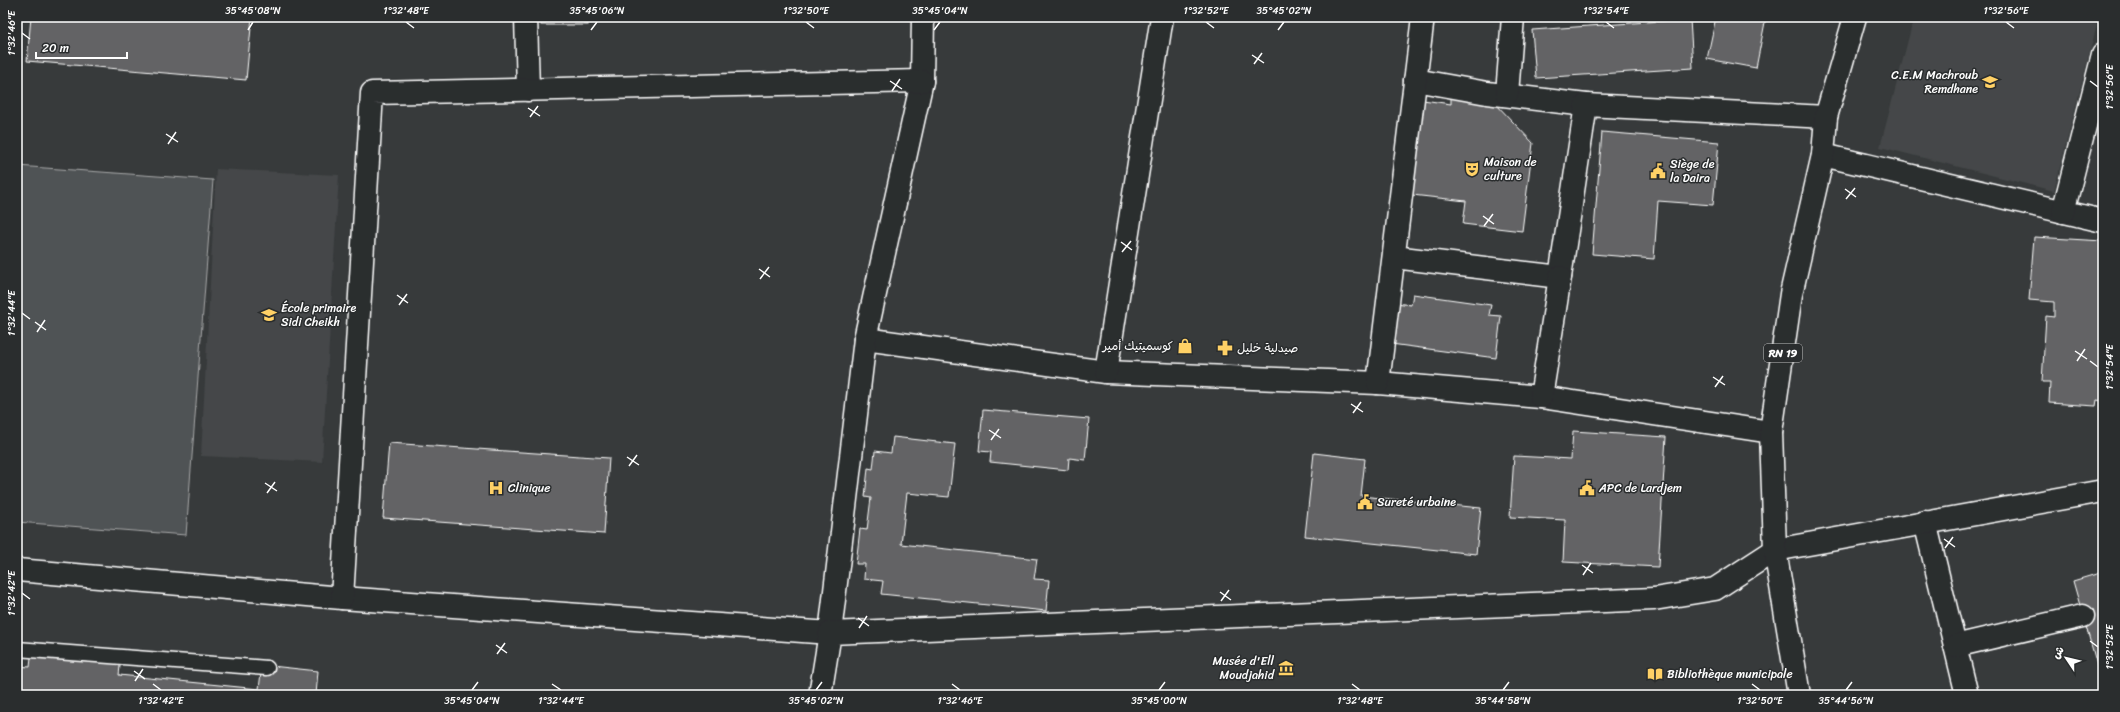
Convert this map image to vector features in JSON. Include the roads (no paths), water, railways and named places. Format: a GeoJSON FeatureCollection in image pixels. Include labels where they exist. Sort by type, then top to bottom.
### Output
{"type":"FeatureCollection","features":[{"type":"Feature","properties":{"kind":"street"},"geometry":{"type":"LineString","coordinates":[[526,17],[528,90]]}},
{"type":"Feature","properties":{"kind":"street"},"geometry":{"type":"LineString","coordinates":[[820,695],[830,633],[865,339],[922,81],[923,17]]}},
{"type":"Feature","properties":{"kind":"street"},"geometry":{"type":"LineString","coordinates":[[1106,372],[1162,17]]}},
{"type":"Feature","properties":{"kind":"street"},"geometry":{"type":"LineString","coordinates":[[1378,383],[1423,17]]}},
{"type":"Feature","properties":{"kind":"street"},"geometry":{"type":"LineString","coordinates":[[1507,94],[1513,17]]}},
{"type":"Feature","properties":{"kind":"street","name":"RN 19"},"geometry":{"type":"LineString","coordinates":[[1799,695],[1775,550],[1772,432],[1791,294],[1823,155],[1826,116],[1855,17]]}},
{"type":"Feature","properties":{"kind":"street"},"geometry":{"type":"LineString","coordinates":[[2063,212],[2098,94],[2103,55]]}},
{"type":"Feature","properties":{"kind":"street"},"geometry":{"type":"LineString","coordinates":[[1415,80],[1586,105],[1826,116]]}},
{"type":"Feature","properties":{"kind":"street"},"geometry":{"type":"LineString","coordinates":[[342,598],[372,93],[922,81]]}},
{"type":"Feature","properties":{"kind":"street"},"geometry":{"type":"LineString","coordinates":[[1541,397],[1586,105]]}},
{"type":"Feature","properties":{"kind":"street"},"geometry":{"type":"LineString","coordinates":[[1823,155],[2103,221]]}},
{"type":"Feature","properties":{"kind":"street"},"geometry":{"type":"LineString","coordinates":[[1394,257],[1560,276]]}},
{"type":"Feature","properties":{"kind":"street"},"geometry":{"type":"LineString","coordinates":[[865,339],[1106,372],[1378,383],[1541,397],[1772,432]]}},
{"type":"Feature","properties":{"kind":"street"},"geometry":{"type":"LineString","coordinates":[[17,570],[342,598],[830,633],[1654,600],[1715,589],[1775,550],[2103,491]]}},
{"type":"Feature","properties":{"kind":"street"},"geometry":{"type":"LineString","coordinates":[[1925,522],[1967,695]]}},
{"type":"Feature","properties":{"kind":"street"},"geometry":{"type":"LineString","coordinates":[[1955,646],[2083,616]]}},
{"type":"Feature","properties":{"kind":"lane"},"geometry":{"type":"LineString","coordinates":[[17,649],[267,668]]}},
{"type":"Feature","properties":{"kind":"place","name":"C.E.M Machroub Remdhane"},"geometry":{"type":"Point","coordinates":[1990,82]}},
{"type":"Feature","properties":{"kind":"place","name":"Maison de culture"},"geometry":{"type":"Point","coordinates":[1472,169]}},
{"type":"Feature","properties":{"kind":"place","name":"Siège de la Daira"},"geometry":{"type":"Point","coordinates":[1658,171]}},
{"type":"Feature","properties":{"kind":"place","name":"École primaire Sidi Cheikh"},"geometry":{"type":"Point","coordinates":[269,315]}},
{"type":"Feature","properties":{"kind":"place","name":"كوسميتيك أمير"},"geometry":{"type":"Point","coordinates":[1185,346]}},
{"type":"Feature","properties":{"kind":"place","name":"صيدلية خليل"},"geometry":{"type":"Point","coordinates":[1225,348]}},
{"type":"Feature","properties":{"kind":"place","name":"Clinique"},"geometry":{"type":"Point","coordinates":[496,488]}},
{"type":"Feature","properties":{"kind":"place","name":"APC de Lardjem"},"geometry":{"type":"Point","coordinates":[1587,488]}},
{"type":"Feature","properties":{"kind":"place","name":"Sureté urbaine"},"geometry":{"type":"Point","coordinates":[1365,502]}},
{"type":"Feature","properties":{"kind":"place","name":"Musée d'Ell Moudjahid"},"geometry":{"type":"Point","coordinates":[1286,668]}},
{"type":"Feature","properties":{"kind":"place","name":"Bibliothèque municipale"},"geometry":{"type":"Point","coordinates":[1655,674]}}]}
